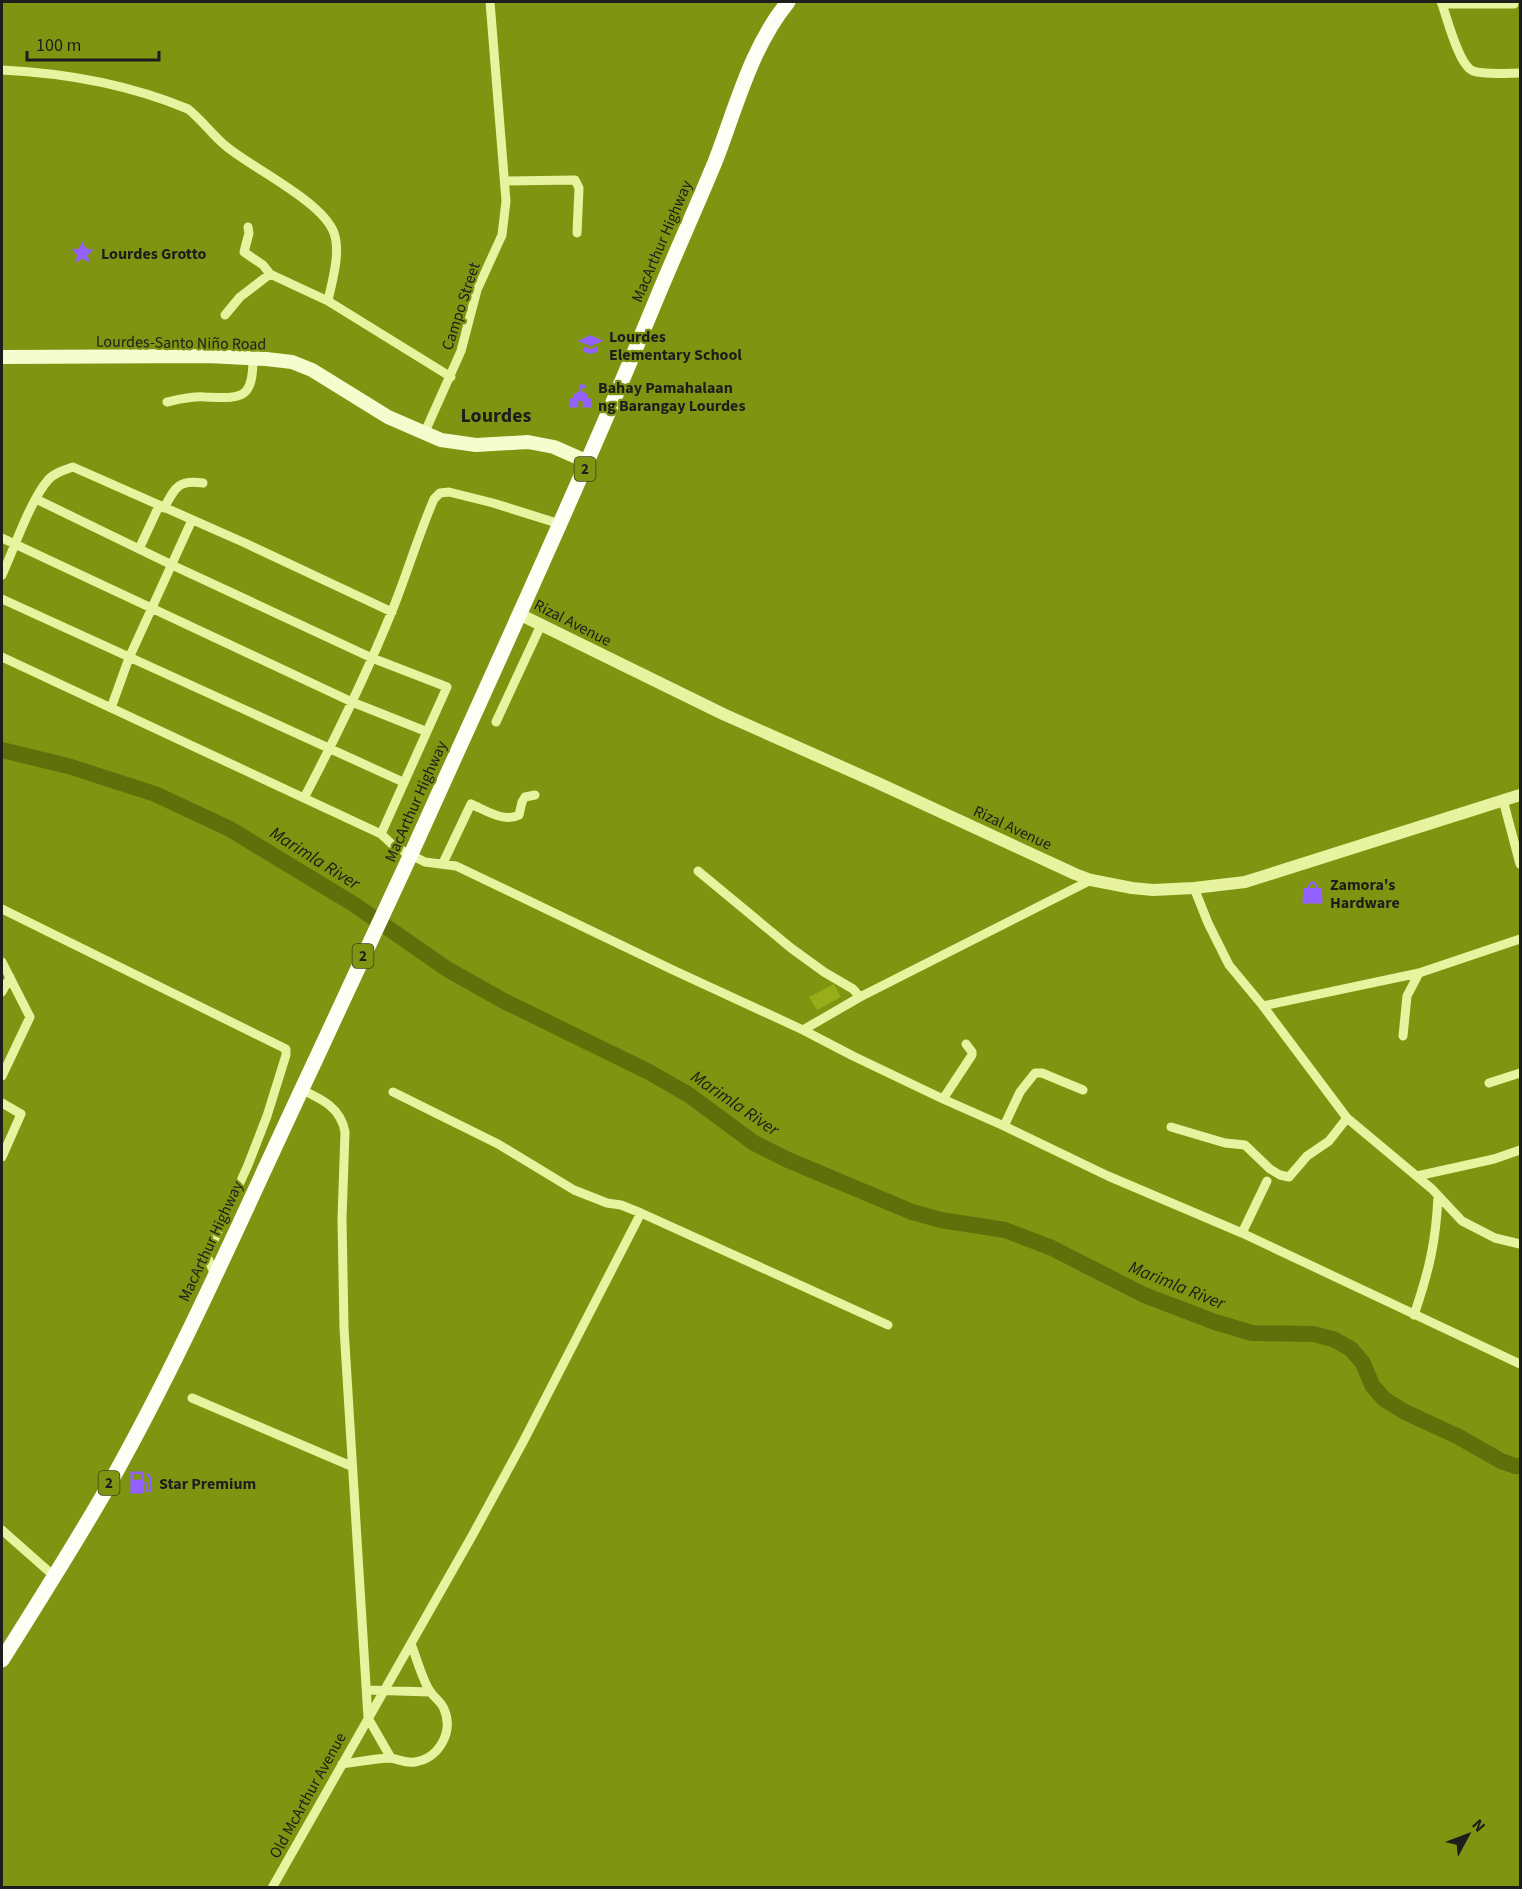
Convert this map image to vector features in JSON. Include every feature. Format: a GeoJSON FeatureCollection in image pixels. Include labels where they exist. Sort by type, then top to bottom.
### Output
{"type":"FeatureCollection","features":[{"type":"Feature","properties":{"kind":"highway","name":"MacArthur Highway"},"geometry":{"type":"LineString","coordinates":[[2,1660],[102,1497],[215,1275],[412,852],[588,462],[689,218],[714,165],[761,44],[774,19],[788,2]]}},
{"type":"Feature","properties":{"kind":"main road","name":"Lourdes-Santo Niño Road"},"geometry":{"type":"LineString","coordinates":[[2,357],[208,356],[253,358],[303,365],[388,417],[441,440],[492,445],[528,442],[543,444],[588,462]]}},
{"type":"Feature","properties":{"kind":"street","name":"Campo Street"},"geometry":{"type":"LineString","coordinates":[[424,434],[452,377],[462,351],[477,290],[502,235],[506,201],[490,2]]}},
{"type":"Feature","properties":{"kind":"street"},"geometry":{"type":"LineString","coordinates":[[1514,4],[1442,3],[1467,67],[1474,71],[1521,73]]}},
{"type":"Feature","properties":{"kind":"street"},"geometry":{"type":"LineString","coordinates":[[4,67],[97,81],[188,109],[224,144],[315,207],[330,222],[336,246],[328,301]]}},
{"type":"Feature","properties":{"kind":"street"},"geometry":{"type":"LineString","coordinates":[[505,182],[575,180],[579,188],[577,233]]}},
{"type":"Feature","properties":{"kind":"street"},"geometry":{"type":"LineString","coordinates":[[248,227],[249,233],[244,252],[263,265],[270,274],[328,301],[452,377]]}},
{"type":"Feature","properties":{"kind":"street"},"geometry":{"type":"LineString","coordinates":[[225,315],[240,297],[270,274]]}},
{"type":"Feature","properties":{"kind":"street"},"geometry":{"type":"LineString","coordinates":[[167,402],[188,397],[236,398],[242,395],[250,385],[253,358]]}},
{"type":"Feature","properties":{"kind":"street"},"geometry":{"type":"LineString","coordinates":[[2,575],[36,499],[49,479],[61,470],[73,467],[392,612]]}},
{"type":"Feature","properties":{"kind":"street"},"geometry":{"type":"LineString","coordinates":[[139,549],[175,488],[191,481],[203,483]]}},
{"type":"Feature","properties":{"kind":"street"},"geometry":{"type":"LineString","coordinates":[[304,798],[352,702],[392,612],[434,499],[448,492],[560,524]]}},
{"type":"Feature","properties":{"kind":"street"},"geometry":{"type":"LineString","coordinates":[[36,499],[372,658],[447,687],[425,731],[381,834]]}},
{"type":"Feature","properties":{"kind":"street"},"geometry":{"type":"LineString","coordinates":[[111,708],[129,658],[153,610],[192,520]]}},
{"type":"Feature","properties":{"kind":"street"},"geometry":{"type":"LineString","coordinates":[[2,538],[352,702],[425,731]]}},
{"type":"Feature","properties":{"kind":"street"},"geometry":{"type":"LineString","coordinates":[[2,599],[403,782]]}},
{"type":"Feature","properties":{"kind":"street","name":"Rizal Avenue"},"geometry":{"type":"LineString","coordinates":[[519,614],[723,714],[1091,880],[1153,890],[1245,882],[1521,795]]}},
{"type":"Feature","properties":{"kind":"street"},"geometry":{"type":"LineString","coordinates":[[496,722],[541,625]]}},
{"type":"Feature","properties":{"kind":"street"},"geometry":{"type":"LineString","coordinates":[[2,657],[381,834],[395,847],[425,862],[456,866],[803,1030],[943,1100],[1004,1126],[1108,1176],[1242,1233],[1521,1364]]}},
{"type":"Feature","properties":{"kind":"street"},"geometry":{"type":"LineString","coordinates":[[443,863],[471,804],[505,818],[513,818],[519,815],[525,797],[535,795]]}},
{"type":"Feature","properties":{"kind":"street"},"geometry":{"type":"LineString","coordinates":[[1503,800],[1521,864]]}},
{"type":"Feature","properties":{"kind":"street"},"geometry":{"type":"LineString","coordinates":[[698,871],[791,948],[824,972],[853,989],[860,997]]}},
{"type":"Feature","properties":{"kind":"street"},"geometry":{"type":"LineString","coordinates":[[803,1030],[860,997],[1091,880]]}},
{"type":"Feature","properties":{"kind":"street"},"geometry":{"type":"LineString","coordinates":[[1194,888],[1229,965],[1263,1006],[1347,1118],[1417,1176],[1462,1221],[1496,1238],[1521,1244]]}},
{"type":"Feature","properties":{"kind":"street"},"geometry":{"type":"LineString","coordinates":[[2,909],[286,1049],[267,1116],[248,1165],[207,1256],[215,1275]]}},
{"type":"Feature","properties":{"kind":"street"},"geometry":{"type":"LineString","coordinates":[[1263,1006],[1419,973],[1521,939]]}},
{"type":"Feature","properties":{"kind":"street"},"geometry":{"type":"LineString","coordinates":[[2,962],[30,1017],[2,1076]]}},
{"type":"Feature","properties":{"kind":"street"},"geometry":{"type":"LineString","coordinates":[[1403,1036],[1407,996],[1419,973]]}},
{"type":"Feature","properties":{"kind":"street"},"geometry":{"type":"LineString","coordinates":[[2,992],[10,977]]}},
{"type":"Feature","properties":{"kind":"street"},"geometry":{"type":"LineString","coordinates":[[943,1100],[972,1055],[966,1044]]}},
{"type":"Feature","properties":{"kind":"street"},"geometry":{"type":"LineString","coordinates":[[1489,1083],[1521,1072]]}},
{"type":"Feature","properties":{"kind":"street"},"geometry":{"type":"LineString","coordinates":[[1004,1126],[1020,1092],[1035,1073],[1042,1073],[1083,1090]]}},
{"type":"Feature","properties":{"kind":"street"},"geometry":{"type":"LineString","coordinates":[[302,1089],[334,1109],[344,1123],[342,1219],[344,1328],[368,1718],[391,1758]]}},
{"type":"Feature","properties":{"kind":"street"},"geometry":{"type":"LineString","coordinates":[[393,1092],[489,1139],[574,1190],[641,1213],[888,1325]]}},
{"type":"Feature","properties":{"kind":"street"},"geometry":{"type":"LineString","coordinates":[[2,1103],[21,1114],[2,1157]]}},
{"type":"Feature","properties":{"kind":"street"},"geometry":{"type":"LineString","coordinates":[[1171,1127],[1226,1143],[1245,1145],[1270,1169],[1289,1178],[1307,1156],[1329,1141],[1347,1118]]}},
{"type":"Feature","properties":{"kind":"street"},"geometry":{"type":"LineString","coordinates":[[1417,1176],[1494,1159],[1521,1150]]}},
{"type":"Feature","properties":{"kind":"street"},"geometry":{"type":"LineString","coordinates":[[1242,1233],[1267,1181]]}},
{"type":"Feature","properties":{"kind":"street"},"geometry":{"type":"LineString","coordinates":[[1414,1315],[1429,1271],[1437,1225],[1438,1196]]}},
{"type":"Feature","properties":{"kind":"street"},"geometry":{"type":"LineString","coordinates":[[368,1718],[523,1442],[641,1213]]}},
{"type":"Feature","properties":{"kind":"street"},"geometry":{"type":"LineString","coordinates":[[192,1398],[351,1466]]}},
{"type":"Feature","properties":{"kind":"street"},"geometry":{"type":"LineString","coordinates":[[2,1530],[54,1576]]}},
{"type":"Feature","properties":{"kind":"street"},"geometry":{"type":"LineString","coordinates":[[342,1764],[391,1758],[403,1762],[422,1761],[433,1755],[442,1745],[447,1719],[443,1707],[430,1692],[411,1644]]}},
{"type":"Feature","properties":{"kind":"street"},"geometry":{"type":"LineString","coordinates":[[367,1690],[430,1692]]}},
{"type":"Feature","properties":{"kind":"street","name":"Old McArthur Avenue"},"geometry":{"type":"LineString","coordinates":[[272,1887],[368,1718]]}},
{"type":"Feature","properties":{"kind":"green space"},"geometry":{"type":"Polygon","coordinates":[[[834,984],[841,997],[817,1010],[809,997],[834,984]]]}},
{"type":"Feature","properties":{"kind":"waterway","name":"Marimla River"},"geometry":{"type":"LineString","coordinates":[[2,750],[68,766],[155,794],[230,829],[355,905],[447,969],[502,1000],[649,1072],[689,1095],[754,1143],[788,1160],[912,1212],[941,1220],[1005,1230],[1052,1248],[1144,1295],[1215,1322],[1252,1333],[1313,1334],[1333,1339],[1351,1349],[1363,1363],[1372,1385],[1384,1399],[1501,1461],[1520,1466]]}},
{"type":"Feature","properties":{"kind":"place","name":"Lourdes Grotto"},"geometry":{"type":"Point","coordinates":[83,253]}},
{"type":"Feature","properties":{"kind":"place","name":"Lourdes Elementary School"},"geometry":{"type":"Point","coordinates":[591,345]}},
{"type":"Feature","properties":{"kind":"place","name":"Bahay Pamahalaan ng Barangay Lourdes"},"geometry":{"type":"Point","coordinates":[580,396]}},
{"type":"Feature","properties":{"kind":"place","name":"Zamora's Hardware"},"geometry":{"type":"Point","coordinates":[1312,893]}},
{"type":"Feature","properties":{"kind":"place","name":"Star Premium"},"geometry":{"type":"Point","coordinates":[141,1483]}},
{"type":"Feature","properties":{"kind":"district","name":"Lourdes"},"geometry":{"type":"Point","coordinates":[496,415]}}]}
